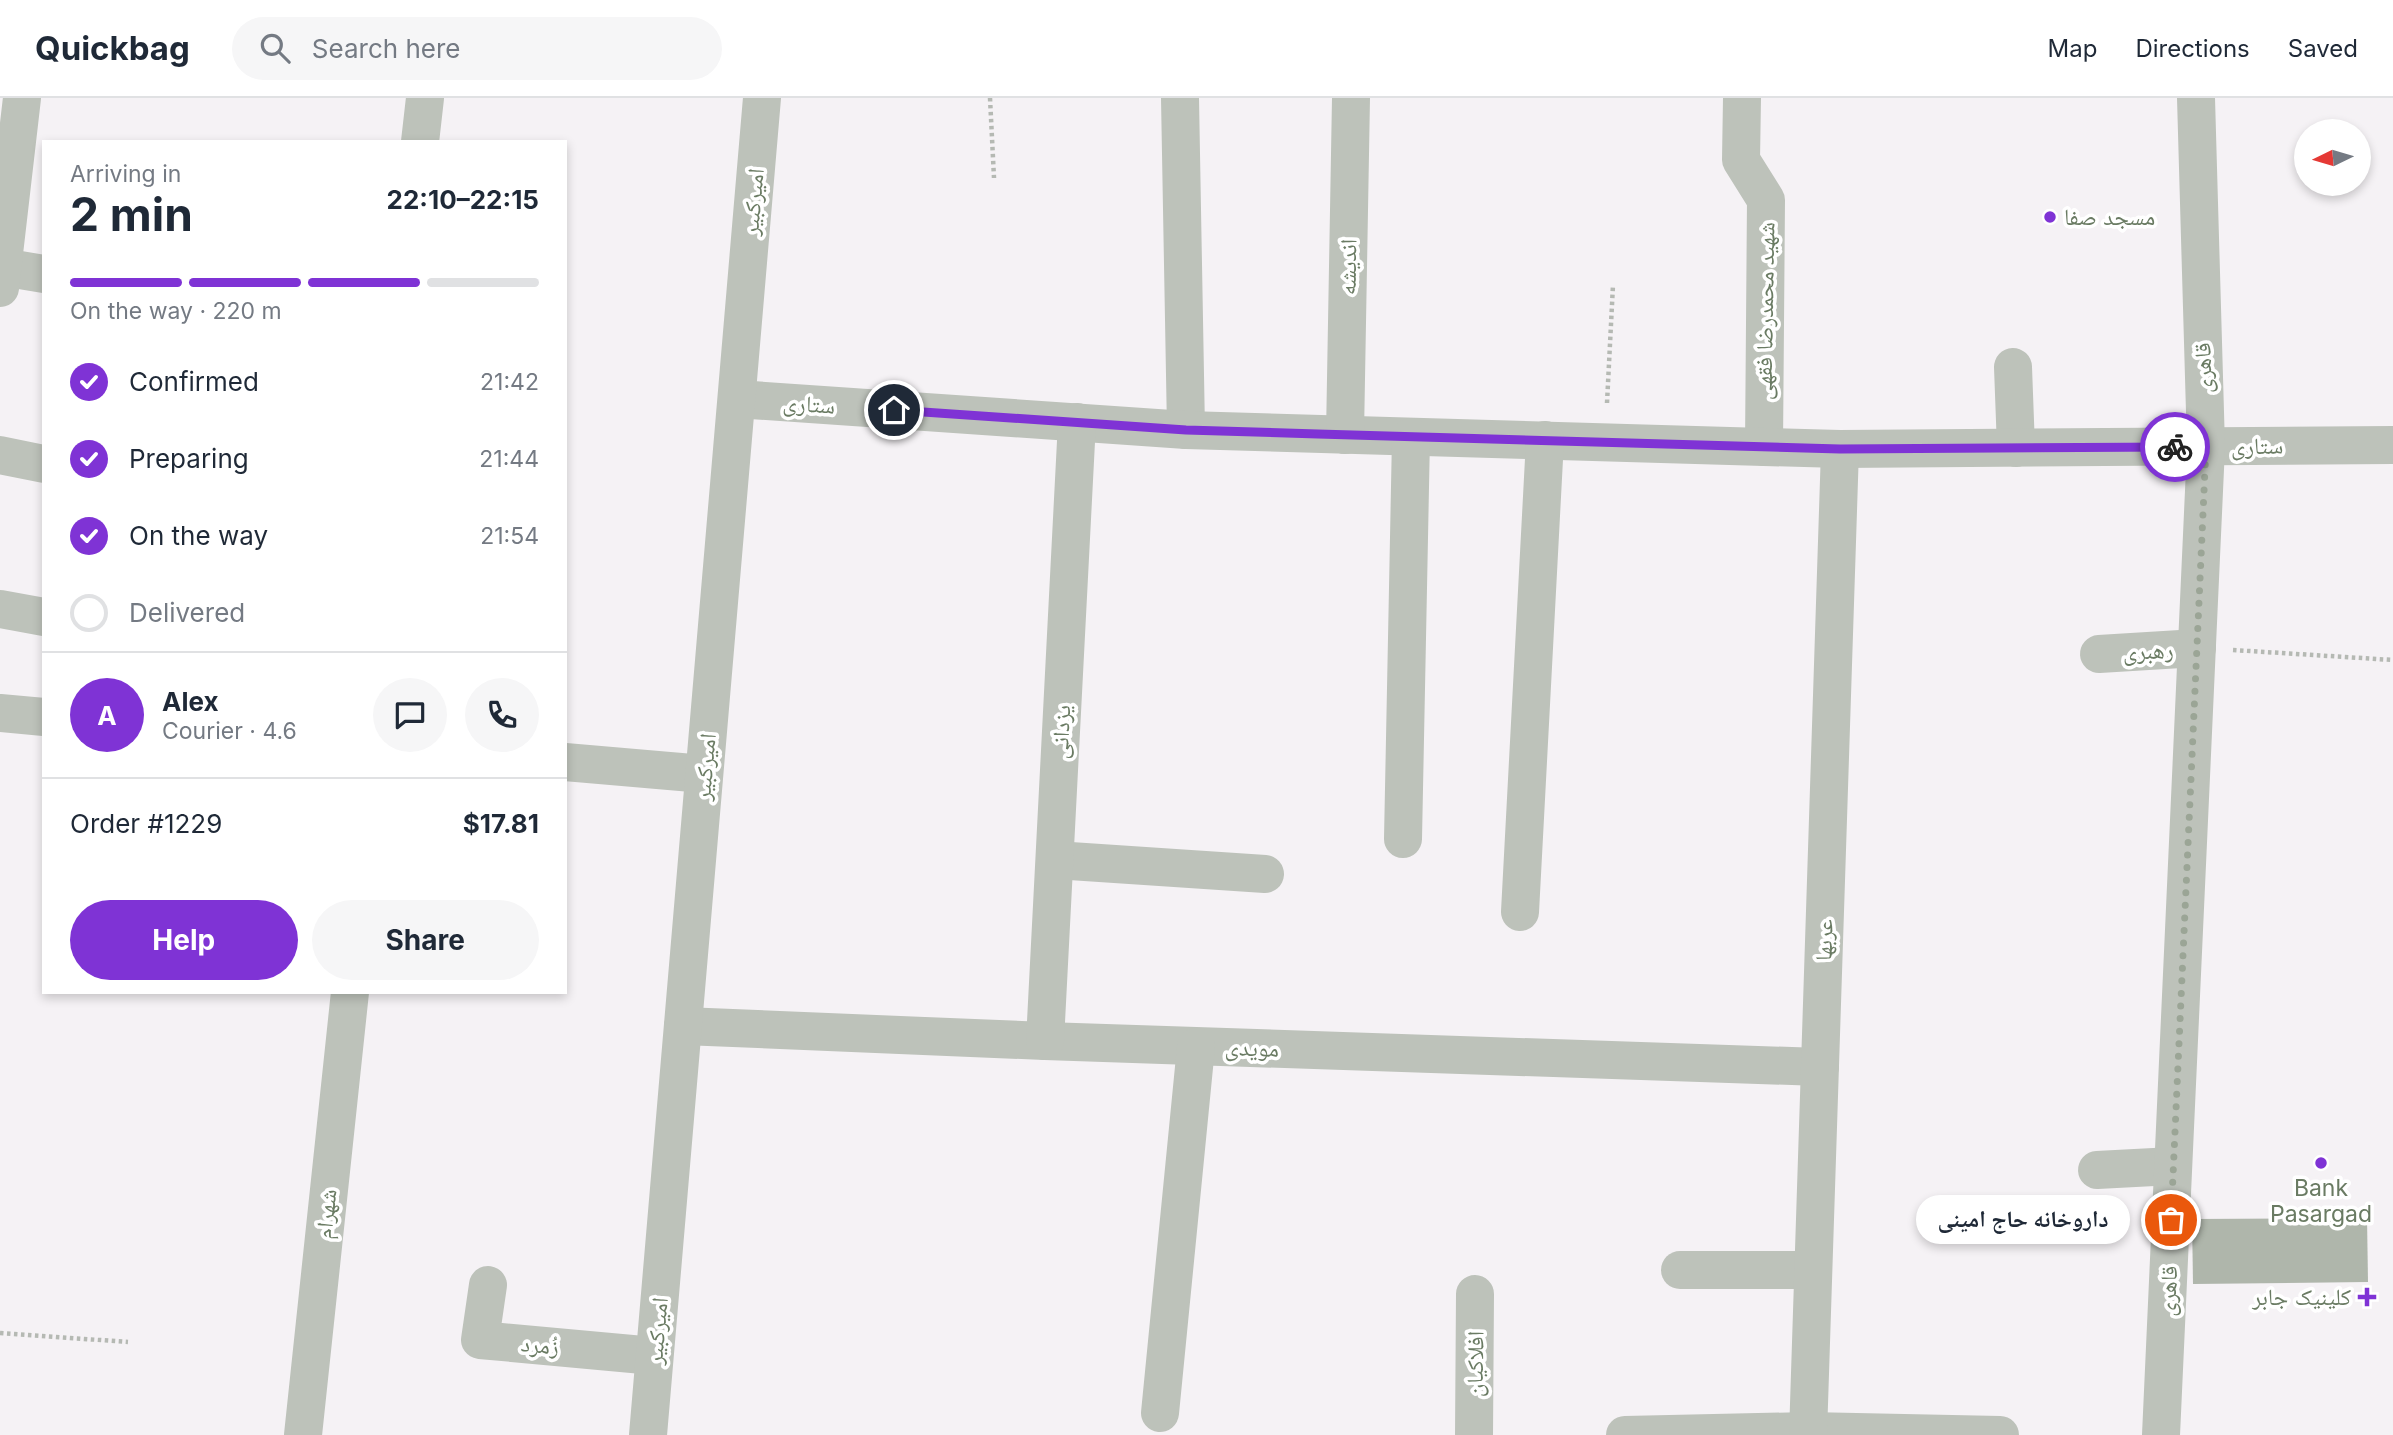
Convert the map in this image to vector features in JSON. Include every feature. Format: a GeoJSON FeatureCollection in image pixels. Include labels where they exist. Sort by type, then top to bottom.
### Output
{"type":"FeatureCollection","features":[{"type":"Feature","properties":{"kind":"street"},"geometry":{"type":"LineString","coordinates":[[22,98],[1,277],[42,274]]}},
{"type":"Feature","properties":{"kind":"street"},"geometry":{"type":"LineString","coordinates":[[420,140],[425,98]]}},
{"type":"Feature","properties":{"kind":"street","name":"امیرکبیر"},"geometry":{"type":"LineString","coordinates":[[648,1435],[762,98]]}},
{"type":"Feature","properties":{"kind":"street"},"geometry":{"type":"LineString","coordinates":[[1180,98],[1186,430]]}},
{"type":"Feature","properties":{"kind":"street","name":"اندیشه"},"geometry":{"type":"LineString","coordinates":[[1345,435],[1351,98]]}},
{"type":"Feature","properties":{"kind":"street","name":"شهید محمدرضا فقهی"},"geometry":{"type":"LineString","coordinates":[[1742,98],[1741,160],[1766,200],[1764,447]]}},
{"type":"Feature","properties":{"kind":"street","name":"قاهری"},"geometry":{"type":"LineString","coordinates":[[2161,1435],[2206,447],[2196,98]]}},
{"type":"Feature","properties":{"kind":"street"},"geometry":{"type":"LineString","coordinates":[[2013,367],[2016,448]]}},
{"type":"Feature","properties":{"kind":"street","name":"ستاری"},"geometry":{"type":"LineString","coordinates":[[737,398],[1186,430],[1411,437],[1840,449],[2393,445]]}},
{"type":"Feature","properties":{"kind":"street","name":"یزدانی"},"geometry":{"type":"LineString","coordinates":[[1045,1041],[1077,422]]}},
{"type":"Feature","properties":{"kind":"street"},"geometry":{"type":"LineString","coordinates":[[1403,839],[1411,437]]}},
{"type":"Feature","properties":{"kind":"street"},"geometry":{"type":"LineString","coordinates":[[1520,912],[1545,440]]}},
{"type":"Feature","properties":{"kind":"street","name":"عربها"},"geometry":{"type":"LineString","coordinates":[[1808,1433],[1840,449]]}},
{"type":"Feature","properties":{"kind":"street"},"geometry":{"type":"LineString","coordinates":[[0,455],[42,464]]}},
{"type":"Feature","properties":{"kind":"street"},"geometry":{"type":"LineString","coordinates":[[0,609],[42,617]]}},
{"type":"Feature","properties":{"kind":"street","name":"رهبری"},"geometry":{"type":"LineString","coordinates":[[2099,654],[2197,648]]}},
{"type":"Feature","properties":{"kind":"street"},"geometry":{"type":"LineString","coordinates":[[0,713],[42,717]]}},
{"type":"Feature","properties":{"kind":"street"},"geometry":{"type":"LineString","coordinates":[[567,762],[704,774]]}},
{"type":"Feature","properties":{"kind":"street"},"geometry":{"type":"LineString","coordinates":[[1055,860],[1265,874]]}},
{"type":"Feature","properties":{"kind":"street","name":"شهرام"},"geometry":{"type":"LineString","coordinates":[[303,1435],[350,994]]}},
{"type":"Feature","properties":{"kind":"street","name":"مویدی"},"geometry":{"type":"LineString","coordinates":[[683,1026],[1820,1067]]}},
{"type":"Feature","properties":{"kind":"street"},"geometry":{"type":"LineString","coordinates":[[1160,1413],[1196,1046]]}},
{"type":"Feature","properties":{"kind":"street"},"geometry":{"type":"LineString","coordinates":[[2098,1170],[2174,1166]]}},
{"type":"Feature","properties":{"kind":"street"},"geometry":{"type":"LineString","coordinates":[[1680,1270],[1813,1270]]}},
{"type":"Feature","properties":{"kind":"street","name":"زُمرد"},"geometry":{"type":"LineString","coordinates":[[488,1285],[480,1339],[654,1356]]}},
{"type":"Feature","properties":{"kind":"street","name":"افلاکیان"},"geometry":{"type":"LineString","coordinates":[[1474,1435],[1475,1294]]}},
{"type":"Feature","properties":{"kind":"street"},"geometry":{"type":"LineString","coordinates":[[1625,1435],[2000,1435]]}},
{"type":"Feature","properties":{"kind":"path"},"geometry":{"type":"LineString","coordinates":[[990,98],[994,178]]}},
{"type":"Feature","properties":{"kind":"path"},"geometry":{"type":"LineString","coordinates":[[1605,442],[1613,285]]}},
{"type":"Feature","properties":{"kind":"path"},"geometry":{"type":"LineString","coordinates":[[2197,648],[2393,660]]}},
{"type":"Feature","properties":{"kind":"path"},"geometry":{"type":"LineString","coordinates":[[0,1333],[128,1342]]}},
{"type":"Feature","properties":{"kind":"building"},"geometry":{"type":"Polygon","coordinates":[[[2367,1218],[2368,1282],[2193,1284],[2192,1219],[2367,1218]]]}},
{"type":"Feature","properties":{"kind":"way so far"},"geometry":{"type":"LineString","coordinates":[[2171,1220],[2206,447],[2175,447]]}},
{"type":"Feature","properties":{"kind":"place","name":"مسجد صفا"},"geometry":{"type":"Point","coordinates":[2050,217]}},
{"type":"Feature","properties":{"kind":"place","name":"Bank Pasargad"},"geometry":{"type":"Point","coordinates":[2321,1163]}},
{"type":"Feature","properties":{"kind":"place","name":"داروخانه حاج امینی"},"geometry":{"type":"Point","coordinates":[2171,1220]}},
{"type":"Feature","properties":{"kind":"place","name":"کلینیک جابر"},"geometry":{"type":"Point","coordinates":[2367,1297]}},
{"type":"Feature","properties":{"kind":"route"},"geometry":{"type":"LineString","coordinates":[[894,410],[1186,430],[1318,434],[1840,449],[2175,447]]}}]}
